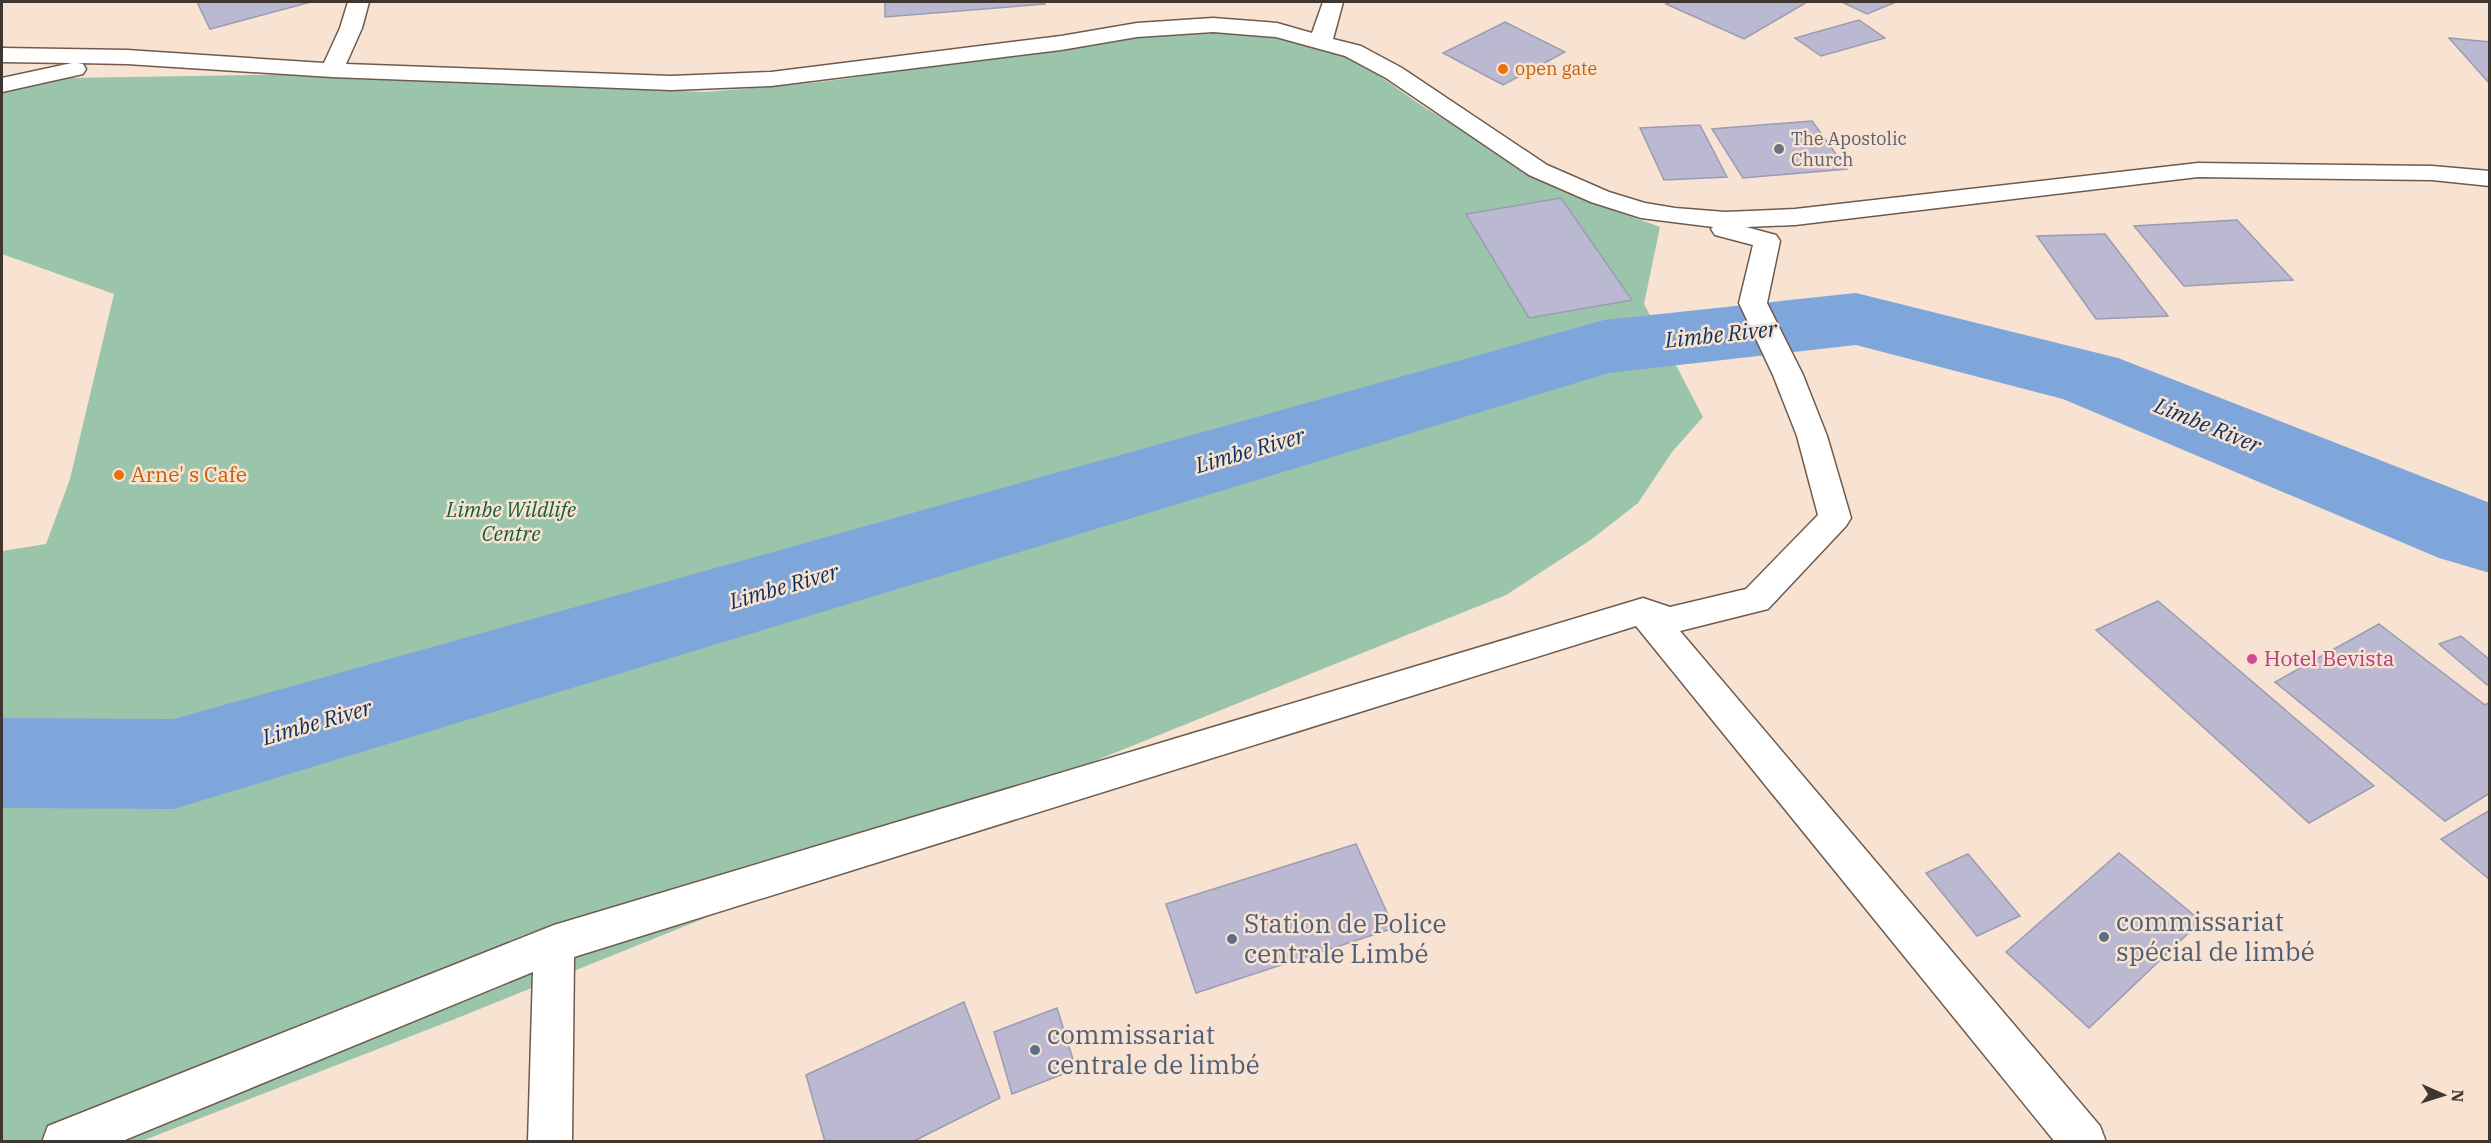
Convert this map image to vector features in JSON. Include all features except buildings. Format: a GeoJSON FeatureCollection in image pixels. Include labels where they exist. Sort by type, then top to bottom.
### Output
{"type":"FeatureCollection","features":[{"type":"Feature","properties":{"kind":"street"},"geometry":{"type":"LineString","coordinates":[[332,70],[351,28],[358,2]]}},
{"type":"Feature","properties":{"kind":"street"},"geometry":{"type":"LineString","coordinates":[[1322,41],[1333,2]]}},
{"type":"Feature","properties":{"kind":"street"},"geometry":{"type":"LineString","coordinates":[[2,55],[127,57],[332,70],[682,82],[771,79],[1049,44],[1137,30],[1180,27],[1213,25],[1277,30],[1322,41],[1353,51],[1395,73],[1538,170],[1600,197],[1641,210],[1675,216],[1767,241],[1753,303],[1788,375],[1812,436],[1835,518],[1756,600],[1670,620],[1643,611],[554,944],[64,1142]]}},
{"type":"Feature","properties":{"kind":"street"},"geometry":{"type":"LineString","coordinates":[[2,85],[127,57]]}},
{"type":"Feature","properties":{"kind":"street"},"geometry":{"type":"LineString","coordinates":[[1675,216],[1725,220],[1795,217],[2198,170],[2432,173],[2490,179]]}},
{"type":"Feature","properties":{"kind":"street"},"geometry":{"type":"LineString","coordinates":[[1643,611],[2084,1142]]}},
{"type":"Feature","properties":{"kind":"street"},"geometry":{"type":"LineString","coordinates":[[550,1142],[554,944]]}},
{"type":"Feature","properties":{"kind":"green space","name":"Limbe Wildlife Centre"},"geometry":{"type":"Polygon","coordinates":[[[1209,28],[1275,32],[1315,43],[1358,61],[1418,103],[1531,174],[1585,200],[1660,227],[1644,304],[1703,417],[1672,452],[1638,503],[1592,539],[1506,595],[455,1019],[142,1141],[2,1141],[2,551],[46,544],[70,479],[114,294],[2,254],[2,79],[319,74],[705,92],[821,82],[1209,28]]]}},
{"type":"Feature","properties":{"kind":"waterway","name":"Limbe River"},"geometry":{"type":"LineString","coordinates":[[2,763],[174,764],[1604,347],[1856,319],[2089,378],[2472,534],[2490,538]]}},
{"type":"Feature","properties":{"kind":"place","name":"open gate"},"geometry":{"type":"Point","coordinates":[1503,69]}},
{"type":"Feature","properties":{"kind":"place","name":"The Apostolic Church"},"geometry":{"type":"Point","coordinates":[1779,149]}},
{"type":"Feature","properties":{"kind":"place","name":"Arne' s Cafe"},"geometry":{"type":"Point","coordinates":[119,475]}},
{"type":"Feature","properties":{"kind":"place","name":"Hotel Bevista"},"geometry":{"type":"Point","coordinates":[2252,659]}},
{"type":"Feature","properties":{"kind":"place","name":"commissariat spécial de limbé"},"geometry":{"type":"Point","coordinates":[2104,937]}},
{"type":"Feature","properties":{"kind":"place","name":"Station de Police centrale Limbé"},"geometry":{"type":"Point","coordinates":[1232,939]}},
{"type":"Feature","properties":{"kind":"place","name":"commissariat centrale de limbé"},"geometry":{"type":"Point","coordinates":[1035,1050]}}]}
